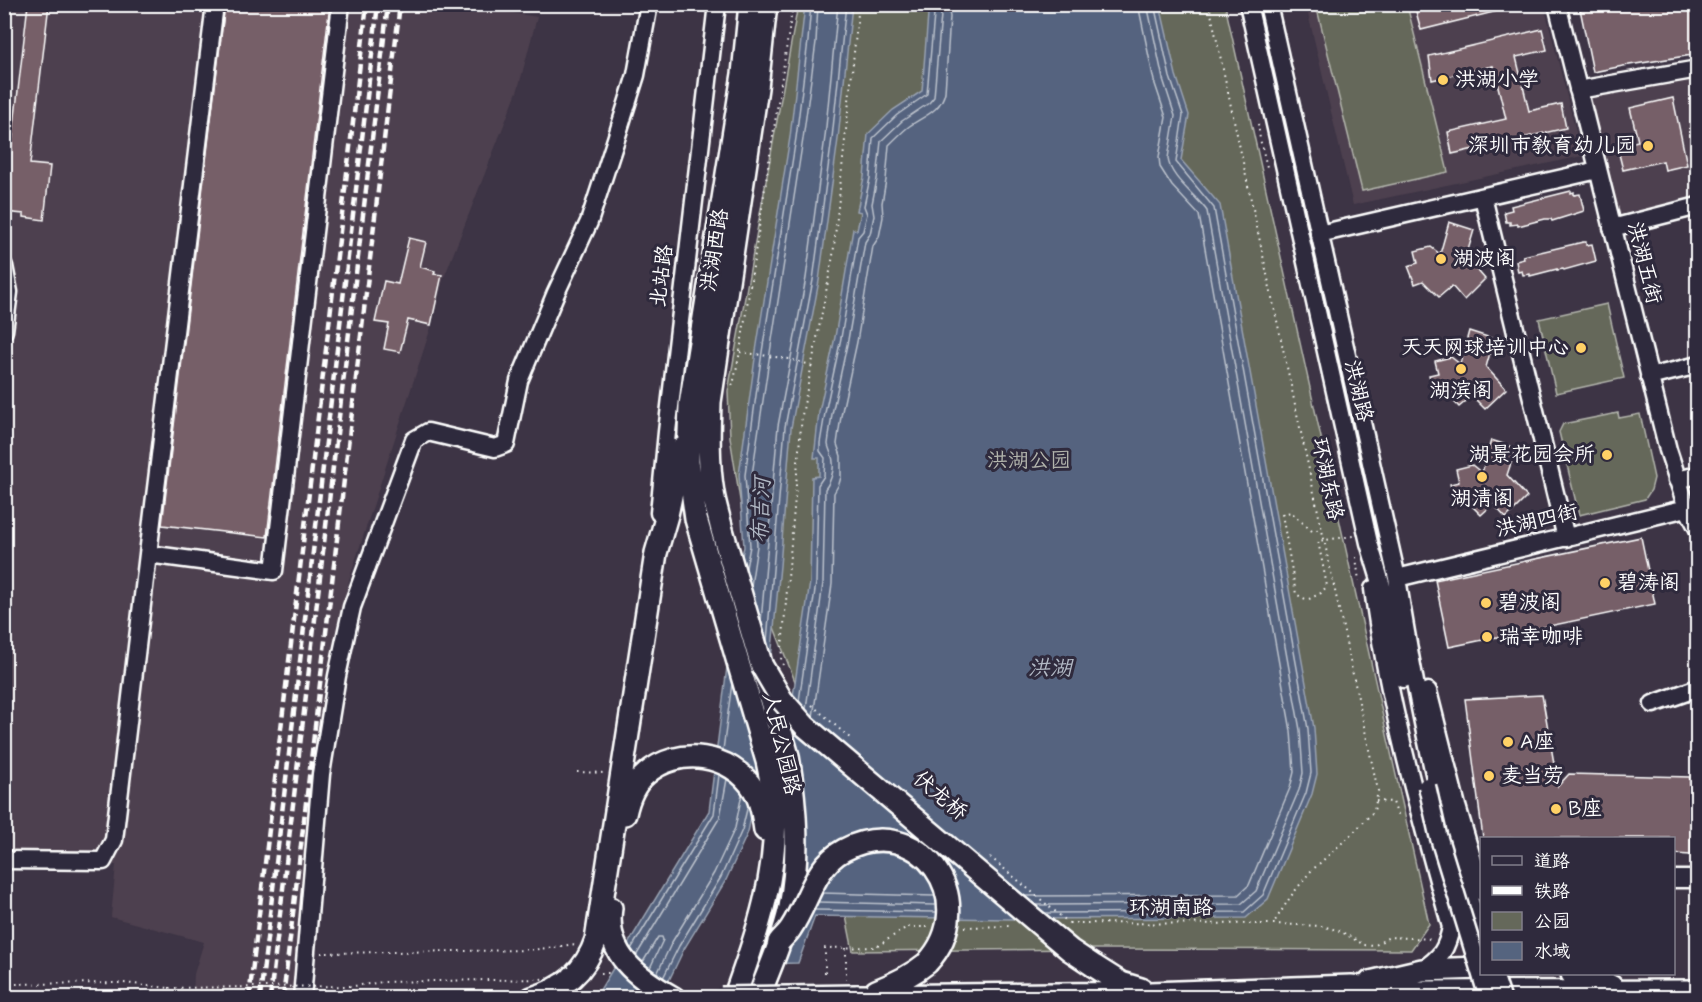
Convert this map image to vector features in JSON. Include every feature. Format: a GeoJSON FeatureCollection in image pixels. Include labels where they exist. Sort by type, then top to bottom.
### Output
{"type":"FeatureCollection","features":[{"type":"Feature","properties":{"kind":"main road","name":"洪湖西路"},"geometry":{"type":"LineString","coordinates":[[702,494],[688,462],[690,405],[743,74],[750,4]]}},
{"type":"Feature","properties":{"kind":"main road","name":"洪湖西路"},"geometry":{"type":"LineString","coordinates":[[702,494],[709,464],[710,402],[757,88],[766,4]]}},
{"type":"Feature","properties":{"kind":"main road"},"geometry":{"type":"LineString","coordinates":[[674,998],[635,973],[619,954],[613,942],[610,913],[614,855],[656,553],[667,515],[690,405]]}},
{"type":"Feature","properties":{"kind":"main road","name":"人民公园路"},"geometry":{"type":"LineString","coordinates":[[702,494],[722,530],[788,756],[793,786],[796,826],[795,871],[790,907],[758,998]]}},
{"type":"Feature","properties":{"kind":"main road","name":"人民公园路"},"geometry":{"type":"LineString","coordinates":[[702,494],[696,519],[767,761],[774,803],[774,832],[767,893],[734,998]]}},
{"type":"Feature","properties":{"kind":"main road"},"geometry":{"type":"LineString","coordinates":[[762,666],[782,700],[805,726],[1070,950],[1121,983],[1150,993]]}},
{"type":"Feature","properties":{"kind":"main road"},"geometry":{"type":"LineString","coordinates":[[532,998],[545,994],[572,978],[586,964],[591,954],[628,801],[636,785],[646,774],[662,764],[689,756],[718,760],[730,766],[746,780],[761,805],[771,861]]}},
{"type":"Feature","properties":{"kind":"main road"},"geometry":{"type":"LineString","coordinates":[[779,942],[792,927],[817,876],[829,861],[843,850],[864,842],[886,840],[905,844],[921,854],[934,866],[943,880],[947,894],[949,920],[938,951],[927,963],[895,984],[857,993]]}},
{"type":"Feature","properties":{"kind":"main road"},"geometry":{"type":"LineString","coordinates":[[1351,986],[1422,970],[1480,968]]}},
{"type":"Feature","properties":{"kind":"main road"},"geometry":{"type":"LineString","coordinates":[[1575,975],[1632,992]]}},
{"type":"Feature","properties":{"kind":"main road"},"geometry":{"type":"LineString","coordinates":[[721,998],[857,993],[1150,993],[1351,986],[1414,992],[1698,991]]}},
{"type":"Feature","properties":{"kind":"street"},"geometry":{"type":"LineString","coordinates":[[4,860],[103,861],[114,840],[215,4]]}},
{"type":"Feature","properties":{"kind":"street"},"geometry":{"type":"LineString","coordinates":[[148,555],[274,571],[341,4]]}},
{"type":"Feature","properties":{"kind":"street"},"geometry":{"type":"LineString","coordinates":[[302,998],[321,774],[351,608],[414,440],[428,432],[495,448],[506,444],[519,381],[589,222],[616,139],[636,75],[649,4]]}},
{"type":"Feature","properties":{"kind":"street","name":"北站路"},"geometry":{"type":"LineString","coordinates":[[656,553],[667,432],[717,4]]}},
{"type":"Feature","properties":{"kind":"street","name":"洪湖路"},"geometry":{"type":"LineString","coordinates":[[1248,4],[1369,543],[1384,593],[1432,784]]}},
{"type":"Feature","properties":{"kind":"street","name":"洪湖路"},"geometry":{"type":"LineString","coordinates":[[1268,4],[1396,578],[1432,784]]}},
{"type":"Feature","properties":{"kind":"street","name":"洪湖五街"},"geometry":{"type":"LineString","coordinates":[[1557,4],[1649,377],[1677,480],[1698,529]]}},
{"type":"Feature","properties":{"kind":"street"},"geometry":{"type":"LineString","coordinates":[[1578,90],[1698,69]]}},
{"type":"Feature","properties":{"kind":"street"},"geometry":{"type":"LineString","coordinates":[[1320,234],[1598,170]]}},
{"type":"Feature","properties":{"kind":"street"},"geometry":{"type":"LineString","coordinates":[[1483,197],[1566,538]]}},
{"type":"Feature","properties":{"kind":"street"},"geometry":{"type":"LineString","coordinates":[[1612,228],[1698,206]]}},
{"type":"Feature","properties":{"kind":"street"},"geometry":{"type":"LineString","coordinates":[[4,266],[9,292],[4,331]]}},
{"type":"Feature","properties":{"kind":"street"},"geometry":{"type":"LineString","coordinates":[[1649,377],[1698,365]]}},
{"type":"Feature","properties":{"kind":"street"},"geometry":{"type":"LineString","coordinates":[[1677,480],[1698,475]]}},
{"type":"Feature","properties":{"kind":"street","name":"洪湖四街"},"geometry":{"type":"LineString","coordinates":[[1396,578],[1687,507]]}},
{"type":"Feature","properties":{"kind":"street"},"geometry":{"type":"LineString","coordinates":[[1369,543],[1381,645],[1408,775],[1451,927],[1456,937],[1466,945],[1480,944]]}},
{"type":"Feature","properties":{"kind":"street"},"geometry":{"type":"LineString","coordinates":[[1396,578],[1480,885]]}},
{"type":"Feature","properties":{"kind":"street"},"geometry":{"type":"LineString","coordinates":[[1653,704],[1698,687]]}},
{"type":"Feature","properties":{"kind":"street"},"geometry":{"type":"LineString","coordinates":[[1432,784],[1480,931]]}},
{"type":"Feature","properties":{"kind":"street"},"geometry":{"type":"LineString","coordinates":[[1432,784],[1438,835],[1480,972]]}},
{"type":"Feature","properties":{"kind":"street"},"geometry":{"type":"LineString","coordinates":[[1675,879],[1698,879]]}},
{"type":"Feature","properties":{"kind":"street"},"geometry":{"type":"LineString","coordinates":[[1422,970],[1443,952],[1448,944],[1451,927]]}},
{"type":"Feature","properties":{"kind":"street"},"geometry":{"type":"LineString","coordinates":[[1481,975],[1488,998]]}},
{"type":"Feature","properties":{"kind":"street"},"geometry":{"type":"LineString","coordinates":[[1494,975],[1502,998]]}},
{"type":"Feature","properties":{"kind":"path"},"geometry":{"type":"LineString","coordinates":[[733,385],[793,4]]}},
{"type":"Feature","properties":{"kind":"path"},"geometry":{"type":"LineString","coordinates":[[786,670],[781,660],[802,415],[833,256],[859,4]]}},
{"type":"Feature","properties":{"kind":"path","name":"环湖东路"},"geometry":{"type":"LineString","coordinates":[[1209,4],[1375,776],[1378,791],[1376,801]]}},
{"type":"Feature","properties":{"kind":"path"},"geometry":{"type":"LineString","coordinates":[[740,352],[789,359],[812,365]]}},
{"type":"Feature","properties":{"kind":"path"},"geometry":{"type":"LineString","coordinates":[[1322,529],[1312,531],[1291,512],[1282,514],[1296,594],[1306,600],[1322,593],[1328,586],[1318,541],[1353,536]]}},
{"type":"Feature","properties":{"kind":"path"},"geometry":{"type":"LineString","coordinates":[[811,705],[853,741]]}},
{"type":"Feature","properties":{"kind":"path"},"geometry":{"type":"LineString","coordinates":[[577,772],[612,773]]}},
{"type":"Feature","properties":{"kind":"path"},"geometry":{"type":"LineString","coordinates":[[1273,924],[1310,872],[1374,811],[1376,801],[1393,802],[1396,814]]}},
{"type":"Feature","properties":{"kind":"path","name":"环湖南路"},"geometry":{"type":"LineString","coordinates":[[983,851],[1069,923],[1322,926],[1340,931],[1364,945],[1374,946],[1389,937],[1434,940]]}},
{"type":"Feature","properties":{"kind":"path"},"geometry":{"type":"LineString","coordinates":[[306,954],[532,950],[584,943]]}},
{"type":"Feature","properties":{"kind":"path"},"geometry":{"type":"LineString","coordinates":[[825,974],[825,948],[846,948],[857,993]]}},
{"type":"Feature","properties":{"kind":"path"},"geometry":{"type":"LineString","coordinates":[[4,984],[124,983],[168,988],[354,986],[383,982],[540,980],[553,977],[570,966]]}},
{"type":"Feature","properties":{"kind":"path"},"geometry":{"type":"LineString","coordinates":[[600,973],[621,973]]}},
{"type":"Feature","properties":{"kind":"shaded area"},"geometry":{"type":"Polygon","coordinates":[[[457,4],[537,17],[518,89],[443,280],[431,327],[349,580],[324,723],[295,997],[193,997],[194,974],[204,942],[111,917],[116,865],[5,866],[4,5],[457,4]]]}},
{"type":"Feature","properties":{"kind":"shaded area","name":"洪湖小学"},"geometry":{"type":"Polygon","coordinates":[[[1306,5],[1544,5],[1582,156],[1353,205],[1306,5]]]}},
{"type":"Feature","properties":{"kind":"shaded area","name":"深圳市教育幼儿园"},"geometry":{"type":"Polygon","coordinates":[[[1697,76],[1697,196],[1618,215],[1586,96],[1697,76]]]}},
{"type":"Feature","properties":{"kind":"green space"},"geometry":{"type":"Polygon","coordinates":[[[1336,4],[1407,5],[1448,172],[1362,191],[1317,9],[1336,4]]]}},
{"type":"Feature","properties":{"kind":"green space","name":"洪湖"},"geometry":{"type":"Polygon","coordinates":[[[798,5],[1225,5],[1429,924],[1411,950],[853,951],[803,702],[770,617],[744,525],[730,437],[728,391],[798,5]]]}},
{"type":"Feature","properties":{"kind":"green space","name":"天天网球培训中心"},"geometry":{"type":"Polygon","coordinates":[[[1607,304],[1624,378],[1556,393],[1539,319],[1607,304]]]}},
{"type":"Feature","properties":{"kind":"green space","name":"湖景花园会所"},"geometry":{"type":"Polygon","coordinates":[[[1618,413],[1619,418],[1640,414],[1654,478],[1651,490],[1645,499],[1579,515],[1559,432],[1563,424],[1618,413]]]}},
{"type":"Feature","properties":{"kind":"water","name":"布吉河"},"geometry":{"type":"Polygon","coordinates":[[[805,5],[852,5],[838,139],[819,281],[791,428],[760,773],[748,832],[726,880],[684,949],[661,997],[595,998],[709,811],[740,563],[744,547],[739,475],[790,137],[805,5]]]}},
{"type":"Feature","properties":{"kind":"water","name":"洪湖"},"geometry":{"type":"Polygon","coordinates":[[[921,5],[1160,5],[1176,75],[1189,115],[1181,160],[1220,205],[1314,728],[1317,774],[1312,794],[1268,899],[1246,918],[1008,919],[815,916],[798,963],[753,964],[810,582],[812,477],[819,476],[819,458],[814,458],[819,412],[835,337],[853,229],[857,230],[861,212],[857,211],[864,177],[868,134],[893,110],[922,91],[928,15],[921,5]]]}},
{"type":"Feature","properties":{"kind":"building"},"geometry":{"type":"Polygon","coordinates":[[[28,4],[49,4],[30,164],[50,166],[44,220],[24,217],[24,214],[4,212],[28,4]]]}},
{"type":"Feature","properties":{"kind":"building"},"geometry":{"type":"Polygon","coordinates":[[[225,4],[330,4],[267,537],[162,525],[225,4]]]}},
{"type":"Feature","properties":{"kind":"building"},"geometry":{"type":"Polygon","coordinates":[[[1414,4],[1505,4],[1506,9],[1421,30],[1414,4]]]}},
{"type":"Feature","properties":{"kind":"building"},"geometry":{"type":"Polygon","coordinates":[[[1579,4],[1698,4],[1698,54],[1593,72],[1579,4]]]}},
{"type":"Feature","properties":{"kind":"building"},"geometry":{"type":"Polygon","coordinates":[[[1542,29],[1547,50],[1516,57],[1529,111],[1561,104],[1566,128],[1452,154],[1448,132],[1506,119],[1493,66],[1432,80],[1429,56],[1542,29]]]}},
{"type":"Feature","properties":{"kind":"building"},"geometry":{"type":"Polygon","coordinates":[[[1673,98],[1687,165],[1665,170],[1663,161],[1623,170],[1617,146],[1638,141],[1630,108],[1673,98]]]}},
{"type":"Feature","properties":{"kind":"building"},"geometry":{"type":"Polygon","coordinates":[[[1571,191],[1574,195],[1580,194],[1584,211],[1552,221],[1545,219],[1518,226],[1518,224],[1510,225],[1510,222],[1506,222],[1504,212],[1512,210],[1511,206],[1571,191]]]}},
{"type":"Feature","properties":{"kind":"building","name":"湖波阁"},"geometry":{"type":"Polygon","coordinates":[[[1449,222],[1474,230],[1466,257],[1485,279],[1464,300],[1452,286],[1439,297],[1423,281],[1415,284],[1408,266],[1418,263],[1415,251],[1431,247],[1440,254],[1449,222]]]}},
{"type":"Feature","properties":{"kind":"building"},"geometry":{"type":"Polygon","coordinates":[[[409,238],[426,242],[420,267],[442,275],[431,325],[408,320],[400,352],[384,349],[389,324],[375,322],[384,281],[398,284],[409,238]]]}},
{"type":"Feature","properties":{"kind":"building"},"geometry":{"type":"Polygon","coordinates":[[[1586,242],[1586,245],[1592,244],[1596,261],[1530,276],[1530,274],[1523,275],[1522,271],[1518,272],[1516,261],[1524,259],[1523,256],[1586,242]]]}},
{"type":"Feature","properties":{"kind":"building","name":"湖滨阁"},"geometry":{"type":"Polygon","coordinates":[[[1469,331],[1494,339],[1486,367],[1506,389],[1485,409],[1472,396],[1459,407],[1444,391],[1435,394],[1429,375],[1438,373],[1435,361],[1451,357],[1460,364],[1469,331]]]}},
{"type":"Feature","properties":{"kind":"building","name":"湖清阁"},"geometry":{"type":"Polygon","coordinates":[[[1491,440],[1516,448],[1507,475],[1527,497],[1506,518],[1493,504],[1481,515],[1465,499],[1456,502],[1450,484],[1459,482],[1456,469],[1472,465],[1482,473],[1491,440]]]}},
{"type":"Feature","properties":{"kind":"building"},"geometry":{"type":"Polygon","coordinates":[[[1641,537],[1655,604],[1449,647],[1435,580],[1641,537]]]}},
{"type":"Feature","properties":{"kind":"building"},"geometry":{"type":"Polygon","coordinates":[[[1542,695],[1558,786],[1569,774],[1690,777],[1691,855],[1675,854],[1675,837],[1483,837],[1465,699],[1542,695]]]}},
{"type":"Feature","properties":{"kind":"railway"},"geometry":{"type":"LineString","coordinates":[[249,998],[367,4]]}},
{"type":"Feature","properties":{"kind":"railway"},"geometry":{"type":"LineString","coordinates":[[260,998],[378,4]]}},
{"type":"Feature","properties":{"kind":"railway"},"geometry":{"type":"LineString","coordinates":[[270,998],[388,4]]}},
{"type":"Feature","properties":{"kind":"railway"},"geometry":{"type":"LineString","coordinates":[[283,998],[400,4]]}},
{"type":"Feature","properties":{"kind":"place","name":"洪湖小学"},"geometry":{"type":"Point","coordinates":[1443,80]}},
{"type":"Feature","properties":{"kind":"place","name":"深圳市教育幼儿园"},"geometry":{"type":"Point","coordinates":[1648,146]}},
{"type":"Feature","properties":{"kind":"place","name":"湖波阁"},"geometry":{"type":"Point","coordinates":[1441,259]}},
{"type":"Feature","properties":{"kind":"place","name":"天天网球培训中心"},"geometry":{"type":"Point","coordinates":[1581,348]}},
{"type":"Feature","properties":{"kind":"place","name":"湖滨阁"},"geometry":{"type":"Point","coordinates":[1461,369]}},
{"type":"Feature","properties":{"kind":"place","name":"湖景花园会所"},"geometry":{"type":"Point","coordinates":[1607,455]}},
{"type":"Feature","properties":{"kind":"place","name":"湖清阁"},"geometry":{"type":"Point","coordinates":[1482,477]}},
{"type":"Feature","properties":{"kind":"place","name":"碧涛阁"},"geometry":{"type":"Point","coordinates":[1605,583]}},
{"type":"Feature","properties":{"kind":"place","name":"碧波阁"},"geometry":{"type":"Point","coordinates":[1486,603]}},
{"type":"Feature","properties":{"kind":"place","name":"瑞幸咖啡"},"geometry":{"type":"Point","coordinates":[1487,637]}},
{"type":"Feature","properties":{"kind":"place","name":"A座"},"geometry":{"type":"Point","coordinates":[1508,742]}},
{"type":"Feature","properties":{"kind":"place","name":"麦当劳"},"geometry":{"type":"Point","coordinates":[1489,776]}},
{"type":"Feature","properties":{"kind":"place","name":"B座"},"geometry":{"type":"Point","coordinates":[1556,809]}},
{"type":"Feature","properties":{"kind":"park label","name":"洪湖公园"},"geometry":{"type":"Point","coordinates":[1029,461]}}]}
